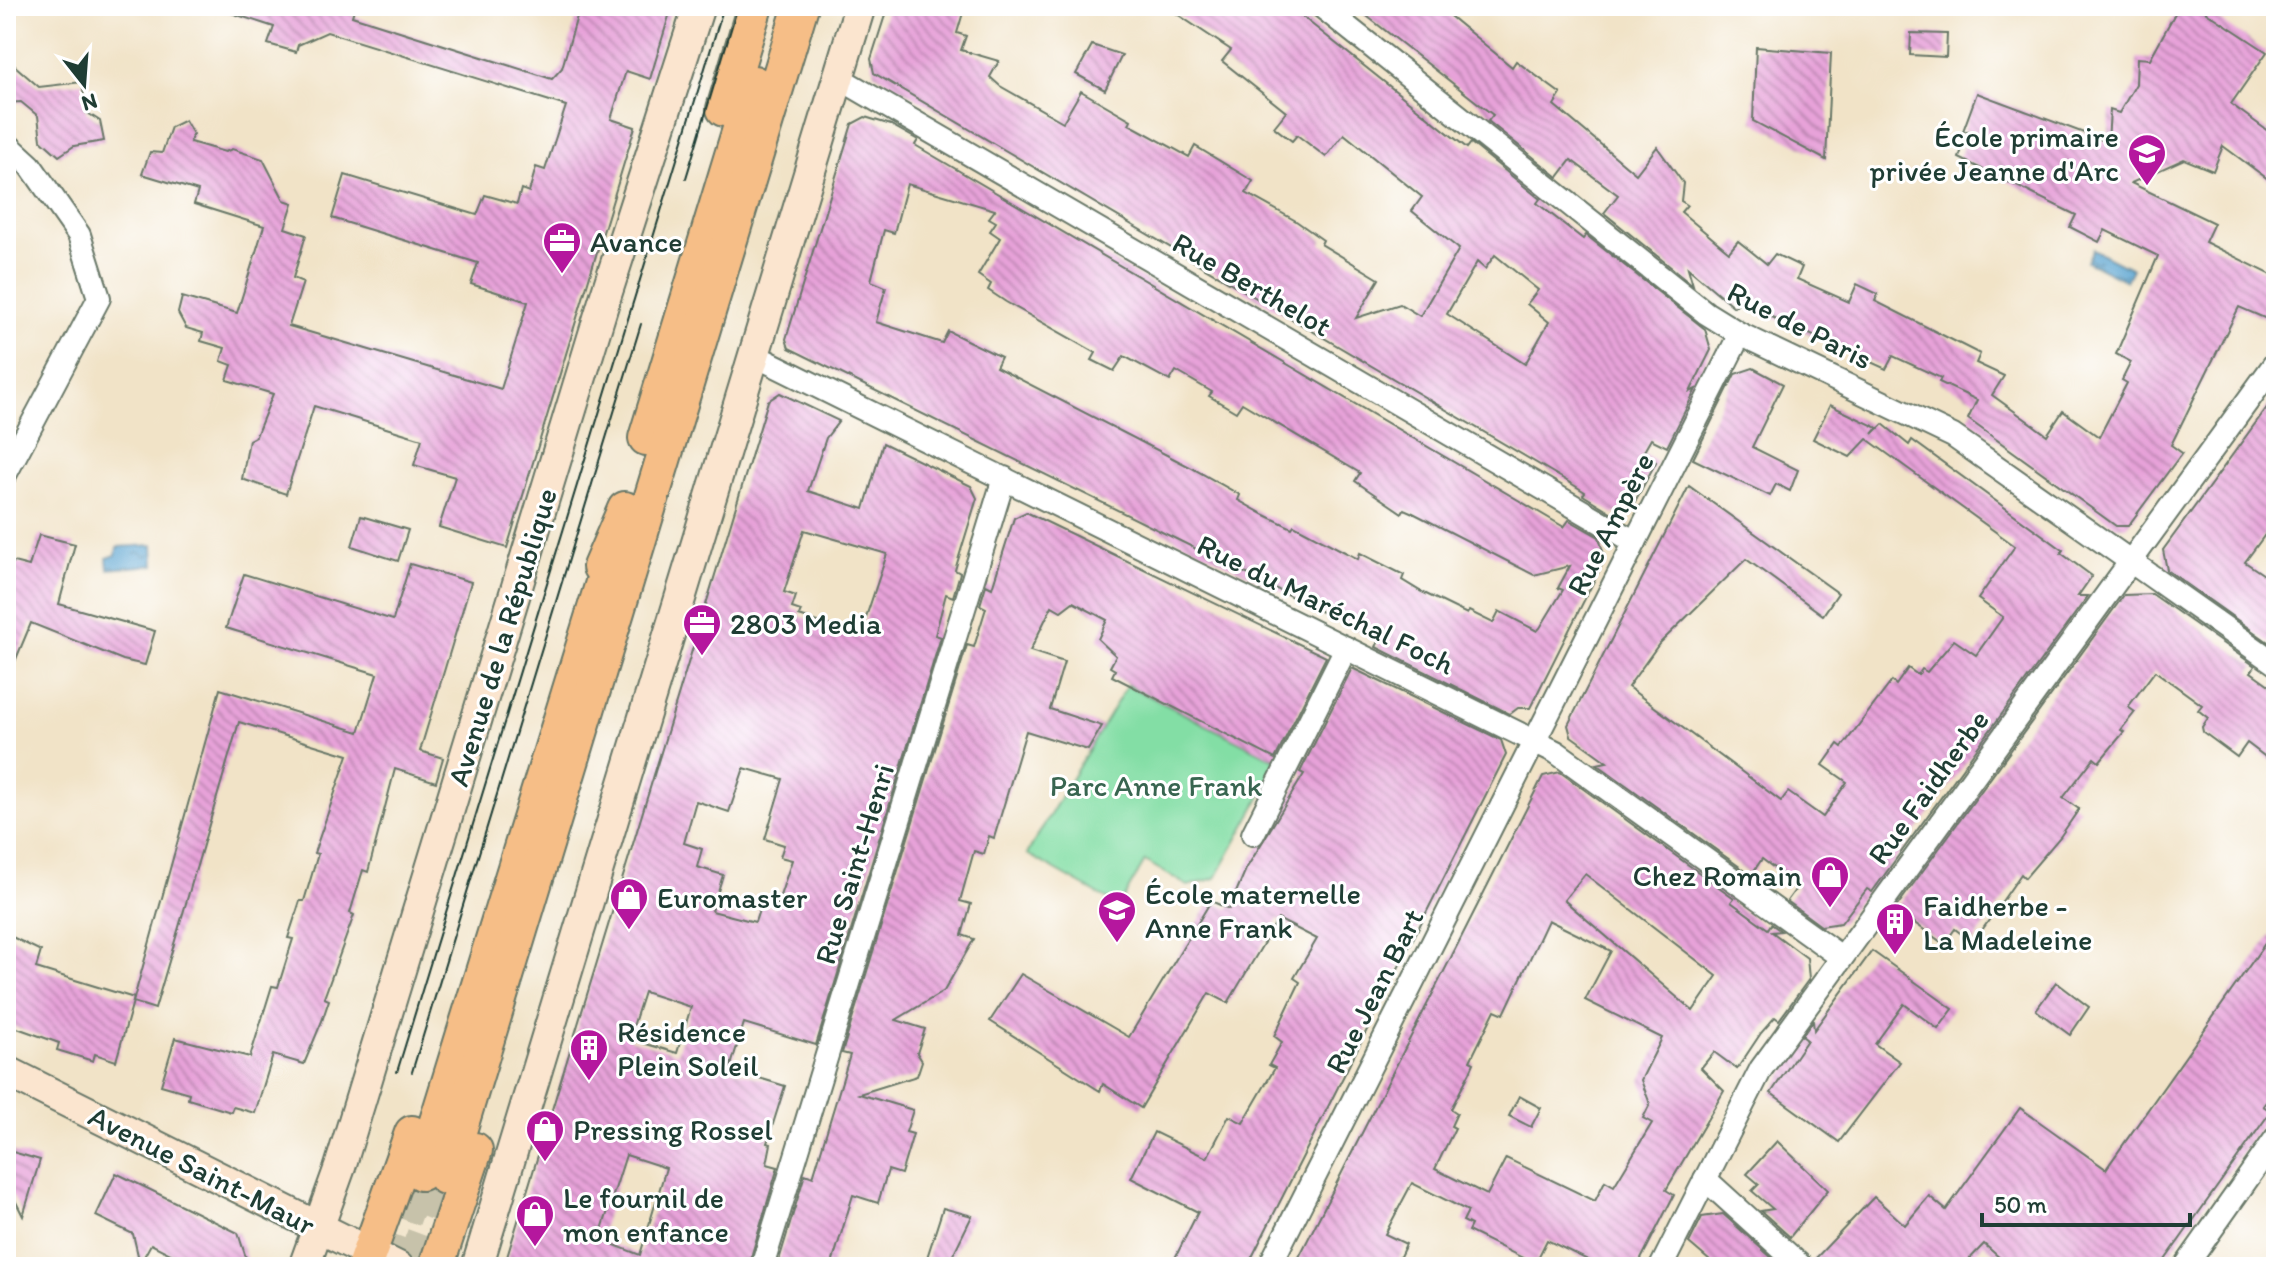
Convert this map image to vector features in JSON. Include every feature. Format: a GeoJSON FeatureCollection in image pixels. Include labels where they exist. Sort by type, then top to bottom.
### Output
{"type":"FeatureCollection","features":[{"type":"Feature","properties":{"kind":"main road"},"geometry":{"type":"LineString","coordinates":[[701,252],[709,168],[755,6]]}},
{"type":"Feature","properties":{"kind":"main road"},"geometry":{"type":"LineString","coordinates":[[777,6],[625,509],[433,1175],[611,638],[801,6]]}},
{"type":"Feature","properties":{"kind":"main road"},"geometry":{"type":"LineString","coordinates":[[657,484],[713,365],[823,6]]}},
{"type":"Feature","properties":{"kind":"main road"},"geometry":{"type":"LineString","coordinates":[[378,1263],[407,1149],[547,700],[625,509]]}},
{"type":"Feature","properties":{"kind":"main road"},"geometry":{"type":"LineString","coordinates":[[436,1267],[457,1209],[581,801],[599,719],[611,638]]}},
{"type":"Feature","properties":{"kind":"street","name":"Avenue de la République"},"geometry":{"type":"LineString","coordinates":[[304,1267],[319,1230],[699,6]]}},
{"type":"Feature","properties":{"kind":"street"},"geometry":{"type":"LineString","coordinates":[[477,1267],[860,6]]}},
{"type":"Feature","properties":{"kind":"street","name":"Rue de Paris"},"geometry":{"type":"LineString","coordinates":[[1323,7],[1683,295],[1740,334],[1953,436],[2276,664]]}},
{"type":"Feature","properties":{"kind":"street","name":"Rue Berthelot"},"geometry":{"type":"LineString","coordinates":[[839,78],[1635,542]]}},
{"type":"Feature","properties":{"kind":"street"},"geometry":{"type":"LineString","coordinates":[[6,143],[30,165],[79,235],[99,298],[6,473]]}},
{"type":"Feature","properties":{"kind":"street","name":"Rue Ampère"},"geometry":{"type":"LineString","coordinates":[[1533,741],[1740,334]]}},
{"type":"Feature","properties":{"kind":"street","name":"Rue du Maréchal Foch"},"geometry":{"type":"LineString","coordinates":[[754,355],[1533,741],[1578,767],[1841,957]]}},
{"type":"Feature","properties":{"kind":"street","name":"Rue Faidherbe"},"geometry":{"type":"LineString","coordinates":[[1661,1267],[1761,1069],[2276,362]]}},
{"type":"Feature","properties":{"kind":"street","name":"Rue Saint-Henri"},"geometry":{"type":"LineString","coordinates":[[762,1267],[1004,478]]}},
{"type":"Feature","properties":{"kind":"street"},"geometry":{"type":"LineString","coordinates":[[1253,834],[1346,648]]}},
{"type":"Feature","properties":{"kind":"street","name":"Rue Jean Bart"},"geometry":{"type":"LineString","coordinates":[[1269,1267],[1533,741]]}},
{"type":"Feature","properties":{"kind":"street","name":"Avenue Saint-Maur"},"geometry":{"type":"LineString","coordinates":[[6,1071],[378,1263]]}},
{"type":"Feature","properties":{"kind":"street"},"geometry":{"type":"LineString","coordinates":[[2185,1267],[2276,1138]]}},
{"type":"Feature","properties":{"kind":"street"},"geometry":{"type":"LineString","coordinates":[[1705,1179],[1802,1267]]}},
{"type":"Feature","properties":{"kind":"green space","name":"Parc Anne Frank"},"geometry":{"type":"Polygon","coordinates":[[[1127,685],[1280,762],[1216,878],[1188,886],[1145,861],[1119,906],[1027,854],[1127,685]]]}},
{"type":"Feature","properties":{"kind":"water"},"geometry":{"type":"Polygon","coordinates":[[[2093,249],[2132,269],[2126,281],[2087,261],[2093,249]]]}},
{"type":"Feature","properties":{"kind":"water"},"geometry":{"type":"Polygon","coordinates":[[[153,545],[154,565],[108,569],[107,558],[116,555],[117,547],[153,545]]]}},
{"type":"Feature","properties":{"kind":"building"},"geometry":{"type":"Polygon","coordinates":[[[223,6],[355,6],[352,16],[552,79],[562,68],[580,6],[672,6],[650,79],[626,71],[611,119],[635,127],[507,548],[439,527],[455,477],[414,465],[422,439],[314,406],[286,494],[242,479],[249,440],[256,436],[273,394],[227,380],[232,365],[221,361],[225,348],[201,341],[203,333],[186,328],[178,313],[182,297],[237,313],[264,226],[194,204],[198,191],[142,174],[150,152],[162,153],[171,127],[185,120],[193,134],[190,142],[225,152],[232,149],[263,159],[284,200],[293,203],[285,228],[306,235],[293,278],[303,282],[289,326],[501,389],[528,302],[471,284],[478,263],[332,218],[345,175],[477,215],[485,195],[517,204],[521,189],[529,192],[536,167],[545,170],[566,106],[327,32],[298,45],[296,52],[268,44],[274,27],[222,10],[223,6]]]}},
{"type":"Feature","properties":{"kind":"building"},"geometry":{"type":"Polygon","coordinates":[[[888,6],[965,6],[957,33],[966,36],[961,50],[999,61],[990,77],[1000,86],[1063,122],[1081,91],[1131,120],[1129,124],[1189,157],[1195,146],[1253,181],[1246,193],[1296,221],[1323,240],[1321,244],[1379,279],[1356,318],[1400,304],[1420,316],[1459,249],[1412,211],[1422,197],[1344,134],[1326,157],[1297,135],[1292,141],[1274,127],[1286,112],[1222,61],[1231,50],[1165,6],[1289,6],[1467,148],[1471,143],[1540,199],[1537,203],[1583,239],[1586,235],[1705,329],[1711,350],[1690,392],[1696,389],[1667,447],[1651,439],[1643,453],[1656,462],[1631,509],[1614,514],[1567,481],[874,73],[871,59],[888,6]],[[1495,255],[1485,269],[1477,262],[1447,314],[1525,364],[1549,322],[1527,304],[1538,290],[1495,255]]]}},
{"type":"Feature","properties":{"kind":"building"},"geometry":{"type":"Polygon","coordinates":[[[1354,6],[1458,6],[1450,16],[1512,67],[1516,61],[1561,94],[1554,105],[1636,174],[1657,147],[1683,183],[1681,201],[1687,205],[1681,212],[1729,252],[1738,241],[1767,264],[1775,254],[1802,267],[1797,279],[1849,302],[1857,284],[1878,294],[1875,301],[1980,354],[1976,363],[2004,376],[1992,395],[2047,435],[2063,411],[2099,437],[2127,383],[2122,380],[2131,362],[2116,354],[2158,256],[2105,230],[2099,242],[2070,227],[2076,215],[1959,158],[1968,131],[1963,131],[1977,93],[2108,142],[2110,110],[2119,113],[2136,84],[2137,58],[2150,59],[2179,6],[2197,6],[2267,52],[2231,104],[2276,137],[2276,185],[2223,146],[2213,171],[2184,159],[2131,183],[2214,223],[2205,242],[2276,277],[2276,323],[2239,307],[2171,445],[2182,453],[2128,526],[2116,526],[1968,419],[1977,400],[1939,382],[1941,378],[1893,356],[1886,369],[1739,302],[1734,307],[1688,268],[1693,285],[1604,213],[1618,195],[1571,160],[1558,177],[1488,121],[1493,115],[1354,6]]]}},
{"type":"Feature","properties":{"kind":"building"},"geometry":{"type":"Polygon","coordinates":[[[1911,33],[1947,34],[1946,57],[1910,55],[1911,33]]]}},
{"type":"Feature","properties":{"kind":"building"},"geometry":{"type":"Polygon","coordinates":[[[1092,45],[1122,55],[1105,90],[1076,74],[1092,45]]]}},
{"type":"Feature","properties":{"kind":"building"},"geometry":{"type":"Polygon","coordinates":[[[1756,47],[1831,53],[1826,160],[1753,121],[1756,47]]]}},
{"type":"Feature","properties":{"kind":"building"},"geometry":{"type":"Polygon","coordinates":[[[6,58],[39,87],[82,82],[86,112],[100,121],[104,141],[74,146],[59,156],[41,140],[38,116],[21,102],[6,103],[6,58]]]}},
{"type":"Feature","properties":{"kind":"building"},"geometry":{"type":"Polygon","coordinates":[[[865,117],[891,125],[918,140],[915,145],[1564,527],[1569,520],[1599,537],[1605,559],[1530,708],[1518,708],[1510,714],[1376,647],[1379,641],[789,348],[786,339],[852,124],[865,117]],[[907,184],[894,233],[884,230],[871,281],[886,287],[876,322],[942,343],[948,331],[1001,357],[996,367],[1190,467],[1240,495],[1238,500],[1263,514],[1292,528],[1294,525],[1358,559],[1360,553],[1404,575],[1402,580],[1420,591],[1467,614],[1469,611],[1493,623],[1499,611],[1537,631],[1540,628],[1563,590],[1558,588],[1570,566],[1534,575],[1413,513],[1404,509],[1402,513],[1355,481],[1360,473],[1242,403],[1236,412],[1209,396],[1212,392],[1176,371],[1170,381],[1124,356],[1114,371],[1092,360],[1096,353],[988,290],[991,284],[978,275],[1000,238],[990,231],[996,222],[989,218],[995,210],[907,184]]]}},
{"type":"Feature","properties":{"kind":"building"},"geometry":{"type":"Polygon","coordinates":[[[1753,368],[1783,384],[1752,447],[1798,470],[1790,491],[1776,484],[1770,496],[1693,459],[1735,374],[1753,368]]]}},
{"type":"Feature","properties":{"kind":"building"},"geometry":{"type":"Polygon","coordinates":[[[780,393],[839,421],[826,438],[808,491],[864,509],[883,443],[971,486],[977,498],[955,570],[960,573],[953,597],[946,594],[935,635],[941,637],[816,1045],[744,1023],[730,1069],[785,1086],[767,1143],[771,1144],[767,1164],[778,1167],[748,1267],[504,1267],[768,401],[780,393]],[[804,530],[784,592],[796,596],[792,608],[801,611],[799,616],[860,635],[887,554],[804,530]],[[744,768],[729,812],[696,801],[684,843],[702,849],[697,867],[723,875],[712,911],[755,922],[761,904],[776,908],[792,860],[780,857],[784,845],[765,839],[783,779],[744,768]],[[644,992],[629,1039],[677,1053],[691,1007],[644,992]],[[626,1155],[599,1239],[640,1255],[666,1168],[626,1155]]]}},
{"type":"Feature","properties":{"kind":"building"},"geometry":{"type":"Polygon","coordinates":[[[2276,395],[2276,512],[2272,518],[2275,521],[2245,562],[2276,583],[2276,637],[2271,644],[2167,570],[2163,550],[2276,395]]]}},
{"type":"Feature","properties":{"kind":"building"},"geometry":{"type":"Polygon","coordinates":[[[1830,405],[1878,428],[1873,434],[1883,424],[1909,445],[1912,440],[2063,550],[2061,553],[2092,576],[2078,596],[2088,596],[1872,892],[1867,889],[1841,923],[1821,926],[1787,901],[1798,886],[1762,859],[1751,875],[1597,764],[1607,762],[1571,736],[1568,725],[1689,486],[1838,593],[1823,615],[1746,559],[1659,644],[1628,687],[1781,801],[1788,792],[1823,817],[1847,782],[1823,765],[1838,744],[1842,747],[1892,681],[1896,685],[1908,668],[1918,675],[1922,669],[1927,672],[1954,640],[1976,655],[2003,617],[1978,599],[2015,546],[1867,439],[1850,457],[1813,439],[1830,405]]]}},
{"type":"Feature","properties":{"kind":"building"},"geometry":{"type":"Polygon","coordinates":[[[1026,512],[1326,657],[1275,759],[1112,676],[1115,670],[1110,667],[1116,656],[1098,639],[1107,620],[1073,602],[1061,611],[1052,606],[1030,651],[1064,662],[1050,709],[1102,726],[1088,750],[1026,731],[994,838],[989,836],[984,854],[974,851],[960,901],[971,904],[962,935],[974,939],[944,991],[896,1020],[925,1029],[917,1053],[922,1061],[917,1076],[859,1094],[913,1110],[906,1132],[913,1134],[901,1174],[888,1170],[878,1203],[853,1195],[831,1267],[777,1267],[805,1174],[813,1177],[850,1055],[842,1053],[967,645],[974,647],[986,608],[980,605],[986,585],[992,588],[1014,518],[1026,512]]]}},
{"type":"Feature","properties":{"kind":"building"},"geometry":{"type":"Polygon","coordinates":[[[361,516],[408,530],[398,561],[352,546],[361,516]]]}},
{"type":"Feature","properties":{"kind":"building"},"geometry":{"type":"Polygon","coordinates":[[[39,535],[75,544],[59,604],[155,631],[145,665],[123,660],[31,623],[6,683],[6,560],[29,566],[39,535]]]}},
{"type":"Feature","properties":{"kind":"building"},"geometry":{"type":"Polygon","coordinates":[[[410,564],[471,582],[420,751],[443,758],[436,782],[395,769],[368,872],[363,870],[350,913],[354,915],[324,998],[329,1000],[304,1064],[273,1055],[255,1113],[233,1107],[231,1112],[188,1099],[189,1093],[161,1085],[175,1038],[250,1057],[272,986],[278,987],[293,939],[288,938],[300,901],[304,901],[318,854],[314,853],[348,755],[239,722],[155,1009],[133,1002],[220,689],[359,732],[377,674],[226,628],[244,574],[393,620],[410,564]]]}},
{"type":"Feature","properties":{"kind":"building"},"geometry":{"type":"Polygon","coordinates":[[[2152,594],[2255,666],[2251,672],[2276,690],[2276,765],[2247,743],[2237,757],[2203,732],[2202,727],[2208,718],[2198,710],[2202,705],[2155,671],[2128,707],[2135,712],[2121,730],[2124,732],[2099,762],[2094,758],[2063,798],[2079,809],[2060,837],[2025,878],[2021,874],[1973,943],[1955,929],[1944,944],[1895,909],[2124,595],[2152,594]]]}},
{"type":"Feature","properties":{"kind":"building"},"geometry":{"type":"Polygon","coordinates":[[[1352,668],[1501,740],[1506,755],[1247,1267],[1192,1267],[1175,1258],[1198,1212],[1131,1178],[1154,1132],[1207,1158],[1229,1116],[1243,1123],[1275,1068],[1269,1065],[1282,1042],[1274,1036],[1300,982],[1294,978],[1317,939],[1278,919],[1228,1003],[1209,993],[1141,1108],[1103,1084],[1100,1091],[990,1021],[1021,974],[1129,1037],[1211,901],[1229,909],[1246,869],[1304,774],[1300,772],[1352,668]]]}},
{"type":"Feature","properties":{"kind":"building"},"geometry":{"type":"Polygon","coordinates":[[[1560,772],[1734,898],[1731,902],[1768,929],[1771,924],[1781,931],[1772,932],[1807,958],[1809,979],[1779,1020],[1775,1017],[1761,1033],[1737,1069],[1714,1052],[1701,1068],[1724,1091],[1666,1190],[1674,1195],[1637,1267],[1602,1267],[1547,1240],[1535,1264],[1468,1231],[1471,1225],[1463,1221],[1468,1211],[1412,1183],[1385,1234],[1406,1244],[1395,1267],[1294,1267],[1543,776],[1560,772]],[[1585,874],[1564,900],[1693,1011],[1717,976],[1585,874]],[[1548,920],[1504,1014],[1495,1010],[1470,1061],[1474,1063],[1451,1109],[1457,1113],[1451,1126],[1455,1128],[1435,1169],[1487,1195],[1506,1158],[1595,1201],[1605,1181],[1614,1186],[1652,1123],[1643,1118],[1650,1104],[1641,1080],[1662,1038],[1585,1000],[1611,951],[1548,920]]]}},
{"type":"Feature","properties":{"kind":"building"},"geometry":{"type":"Polygon","coordinates":[[[2276,928],[2276,1089],[2263,1106],[2271,1111],[2160,1267],[2010,1267],[1984,1244],[1962,1267],[1816,1267],[1814,1260],[1874,1197],[1905,1225],[1929,1196],[1946,1210],[2020,1108],[2106,1169],[2276,928]]]}},
{"type":"Feature","properties":{"kind":"building"},"geometry":{"type":"Polygon","coordinates":[[[6,934],[41,951],[36,968],[134,998],[116,1061],[95,1054],[93,1061],[57,1050],[59,1043],[6,1024],[6,934]]]}},
{"type":"Feature","properties":{"kind":"building"},"geometry":{"type":"Polygon","coordinates":[[[1872,951],[1953,1009],[1938,1029],[1904,1004],[1875,1044],[1900,1062],[1839,1142],[1771,1093],[1807,1040],[1802,1036],[1813,1021],[1814,1030],[1872,951]]]}},
{"type":"Feature","properties":{"kind":"building"},"geometry":{"type":"Polygon","coordinates":[[[2056,982],[2089,1007],[2070,1035],[2036,1010],[2056,982]]]}},
{"type":"Feature","properties":{"kind":"building"},"geometry":{"type":"Polygon","coordinates":[[[1519,1096],[1541,1108],[1531,1127],[1509,1116],[1519,1096]]]}},
{"type":"Feature","properties":{"kind":"building"},"geometry":{"type":"Polygon","coordinates":[[[1777,1141],[1828,1190],[1790,1237],[1761,1211],[1773,1209],[1752,1191],[1759,1184],[1747,1174],[1777,1141]]]}},
{"type":"Feature","properties":{"kind":"building"},"geometry":{"type":"Polygon","coordinates":[[[6,1150],[40,1160],[23,1216],[12,1194],[6,1192],[6,1150]]]}},
{"type":"Feature","properties":{"kind":"building"},"geometry":{"type":"Polygon","coordinates":[[[116,1173],[238,1233],[249,1267],[196,1267],[151,1244],[140,1264],[133,1234],[96,1216],[116,1173]]]}},
{"type":"Feature","properties":{"kind":"building"},"geometry":{"type":"Polygon","coordinates":[[[943,1208],[972,1216],[947,1267],[924,1267],[943,1208]]]}},
{"type":"Feature","properties":{"kind":"building"},"geometry":{"type":"Polygon","coordinates":[[[1723,1214],[1773,1259],[1766,1267],[1717,1267],[1689,1243],[1702,1217],[1723,1214]]]}},
{"type":"Feature","properties":{"kind":"tunnel"},"geometry":{"type":"LineString","coordinates":[[385,1267],[421,1173]]}},
{"type":"Feature","properties":{"kind":"tunnel"},"geometry":{"type":"LineString","coordinates":[[412,1267],[445,1177]]}},
{"type":"Feature","properties":{"kind":"tram line"},"geometry":{"type":"LineString","coordinates":[[397,1072],[724,6]]}},
{"type":"Feature","properties":{"kind":"tram line"},"geometry":{"type":"LineString","coordinates":[[686,178],[738,6]]}},
{"type":"Feature","properties":{"kind":"tram line"},"geometry":{"type":"LineString","coordinates":[[412,1072],[641,324]]}},
{"type":"Feature","properties":{"kind":"place","name":"École primaire privée Jeanne d'Arc"},"geometry":{"type":"Point","coordinates":[2147,187]}},
{"type":"Feature","properties":{"kind":"place","name":"Avance"},"geometry":{"type":"Point","coordinates":[562,275]}},
{"type":"Feature","properties":{"kind":"place","name":"2803 Media"},"geometry":{"type":"Point","coordinates":[702,657]}},
{"type":"Feature","properties":{"kind":"place","name":"Chez Romain"},"geometry":{"type":"Point","coordinates":[1830,909]}},
{"type":"Feature","properties":{"kind":"place","name":"Euromaster"},"geometry":{"type":"Point","coordinates":[629,931]}},
{"type":"Feature","properties":{"kind":"place","name":"École maternelle Anne Frank"},"geometry":{"type":"Point","coordinates":[1117,944]}},
{"type":"Feature","properties":{"kind":"place","name":"Faidherbe - La Madeleine"},"geometry":{"type":"Point","coordinates":[1895,956]}},
{"type":"Feature","properties":{"kind":"place","name":"Résidence Plein Soleil"},"geometry":{"type":"Point","coordinates":[589,1082]}},
{"type":"Feature","properties":{"kind":"place","name":"Pressing Rossel"},"geometry":{"type":"Point","coordinates":[545,1163]}},
{"type":"Feature","properties":{"kind":"place","name":"Le fournil de mon enfance"},"geometry":{"type":"Point","coordinates":[535,1248]}}]}
